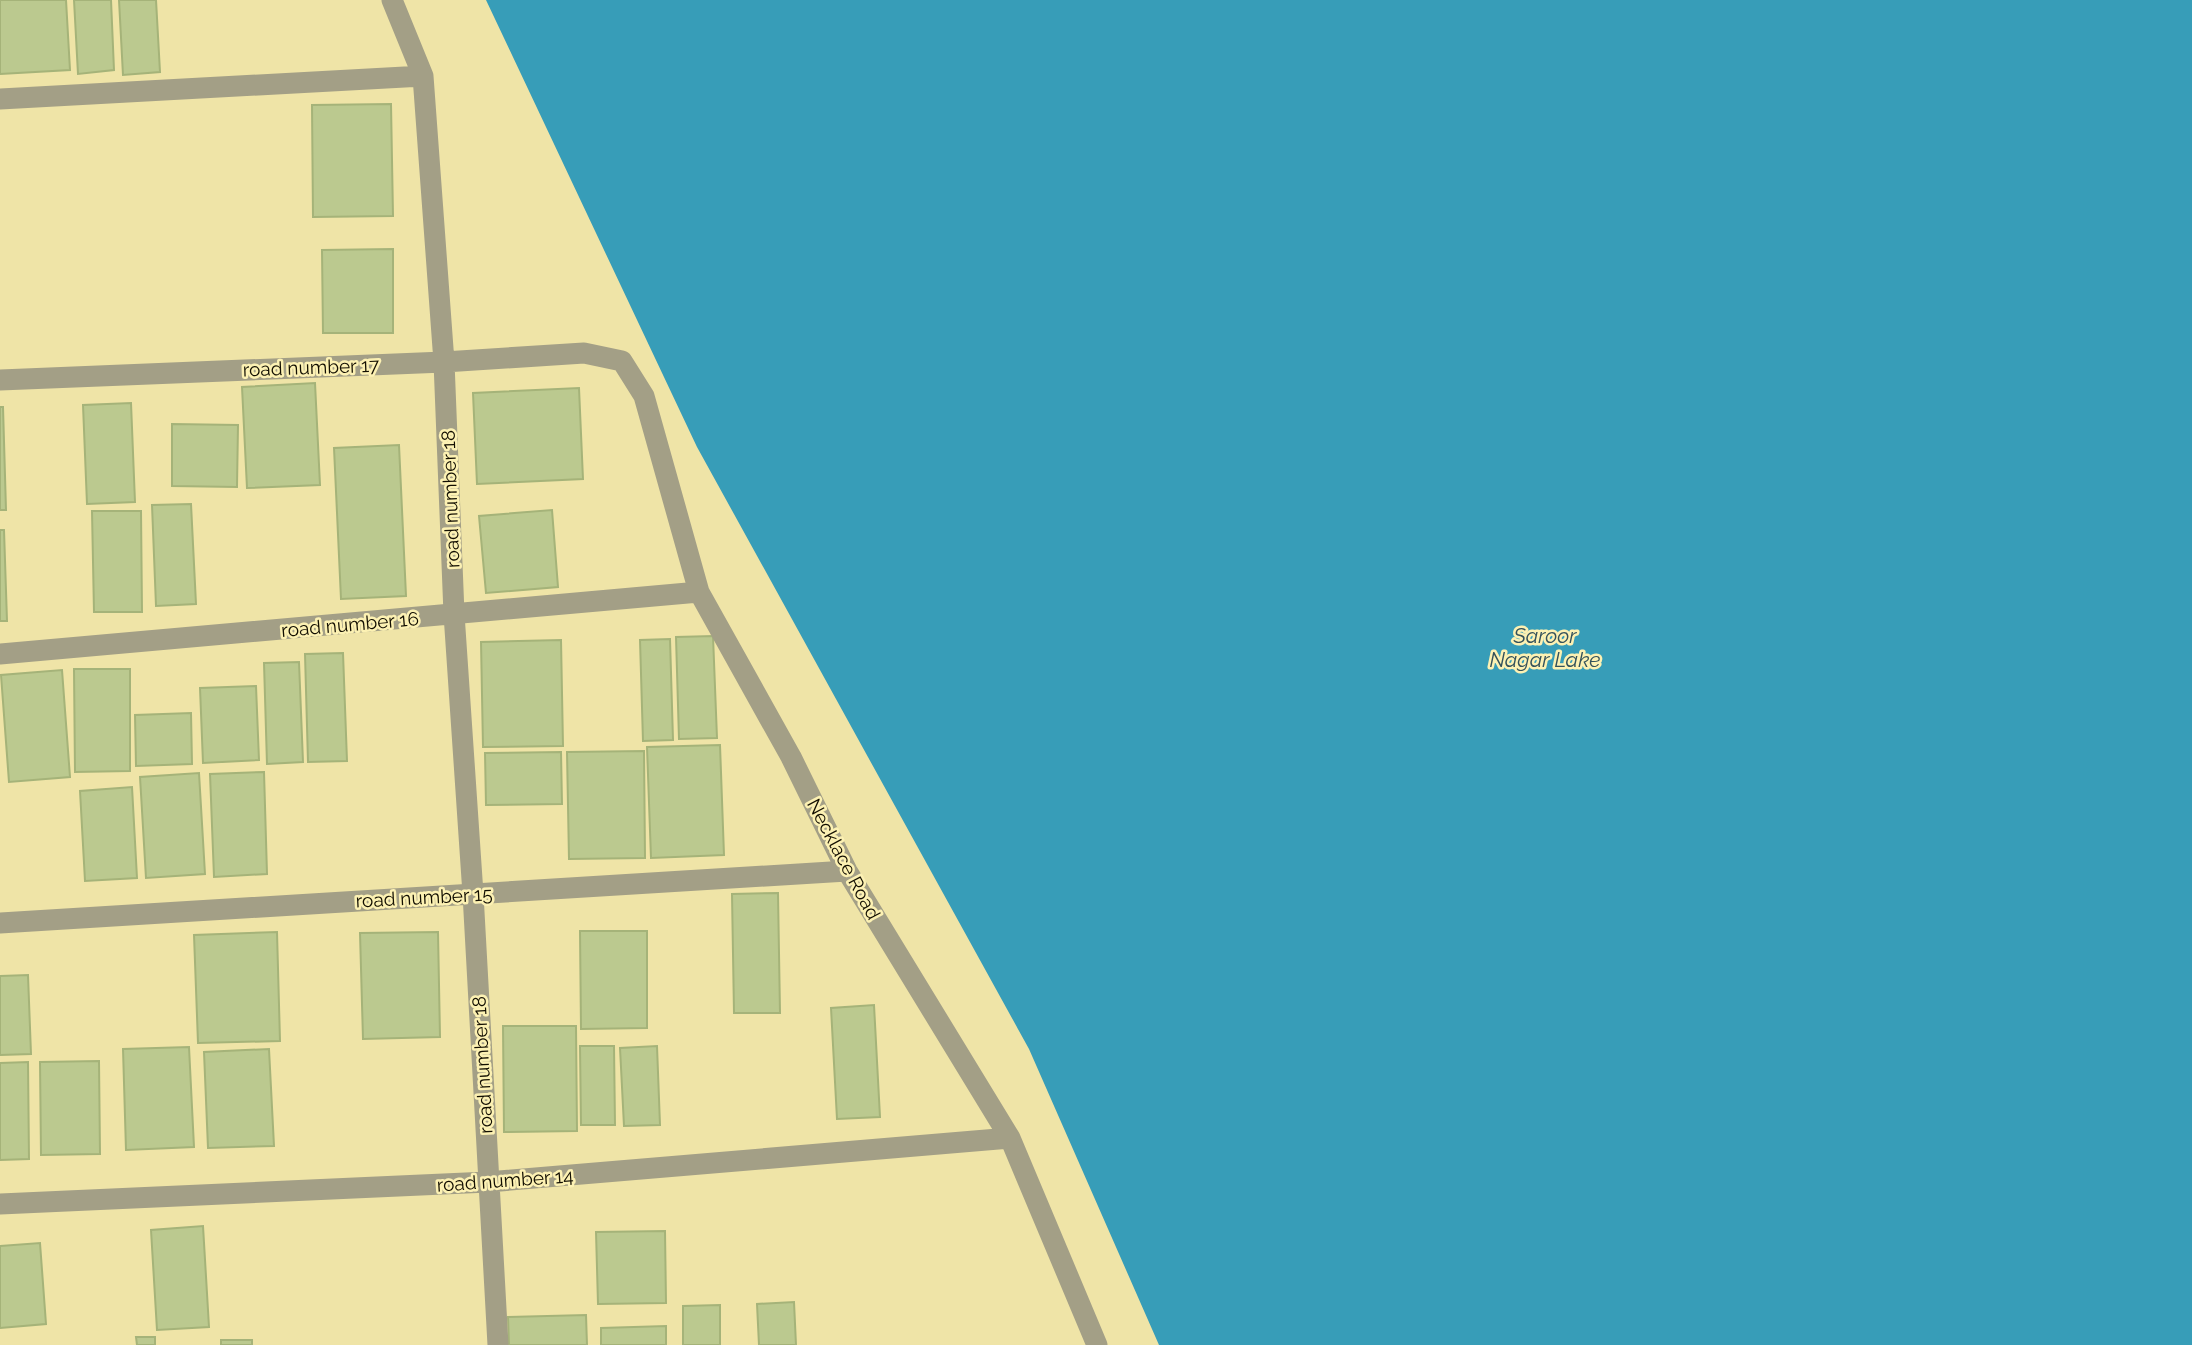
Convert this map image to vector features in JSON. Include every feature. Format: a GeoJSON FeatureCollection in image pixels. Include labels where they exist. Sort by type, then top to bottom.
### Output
{"type":"FeatureCollection","features":[{"type":"Feature","properties":{"kind":"street","name":"road number 18"},"geometry":{"type":"LineString","coordinates":[[392,0],[423,76],[444,362],[454,614],[473,894],[498,1345]]}},
{"type":"Feature","properties":{"kind":"street"},"geometry":{"type":"LineString","coordinates":[[0,99],[423,76]]}},
{"type":"Feature","properties":{"kind":"street","name":"road number 17"},"geometry":{"type":"LineString","coordinates":[[0,380],[584,354],[622,361]]}},
{"type":"Feature","properties":{"kind":"street","name":"Necklace Road"},"geometry":{"type":"LineString","coordinates":[[622,361],[644,396],[699,592],[791,757],[848,871],[1010,1138],[1097,1345]]}},
{"type":"Feature","properties":{"kind":"street","name":"road number 16"},"geometry":{"type":"LineString","coordinates":[[0,654],[699,592]]}},
{"type":"Feature","properties":{"kind":"street","name":"road number 15"},"geometry":{"type":"LineString","coordinates":[[0,923],[848,871]]}},
{"type":"Feature","properties":{"kind":"street","name":"road number 14"},"geometry":{"type":"LineString","coordinates":[[0,1204],[488,1182],[1010,1138]]}},
{"type":"Feature","properties":{"kind":"water","name":"Saroor Nagar Lake"},"geometry":{"type":"Polygon","coordinates":[[[486,0],[2192,0],[2192,1345],[1159,1345],[1029,1049],[697,447],[486,0]]]}},
{"type":"Feature","properties":{"kind":"building"},"geometry":{"type":"Polygon","coordinates":[[[0,0],[66,0],[70,70],[0,74],[0,0]]]}},
{"type":"Feature","properties":{"kind":"building"},"geometry":{"type":"Polygon","coordinates":[[[74,0],[111,0],[114,70],[78,74],[74,0]]]}},
{"type":"Feature","properties":{"kind":"building"},"geometry":{"type":"Polygon","coordinates":[[[119,0],[156,0],[160,72],[123,75],[119,0]]]}},
{"type":"Feature","properties":{"kind":"building"},"geometry":{"type":"Polygon","coordinates":[[[391,104],[393,216],[313,217],[312,105],[391,104]]]}},
{"type":"Feature","properties":{"kind":"building"},"geometry":{"type":"Polygon","coordinates":[[[393,249],[393,333],[323,333],[322,250],[393,249]]]}},
{"type":"Feature","properties":{"kind":"building"},"geometry":{"type":"Polygon","coordinates":[[[315,383],[320,485],[247,488],[242,387],[315,383]]]}},
{"type":"Feature","properties":{"kind":"building"},"geometry":{"type":"Polygon","coordinates":[[[579,388],[583,479],[477,484],[473,393],[579,388]]]}},
{"type":"Feature","properties":{"kind":"building"},"geometry":{"type":"Polygon","coordinates":[[[131,403],[135,502],[87,504],[83,405],[131,403]]]}},
{"type":"Feature","properties":{"kind":"building"},"geometry":{"type":"Polygon","coordinates":[[[0,407],[3,407],[6,510],[0,510],[0,407]]]}},
{"type":"Feature","properties":{"kind":"building"},"geometry":{"type":"Polygon","coordinates":[[[172,424],[238,425],[237,487],[172,486],[172,424]]]}},
{"type":"Feature","properties":{"kind":"building"},"geometry":{"type":"Polygon","coordinates":[[[399,445],[406,596],[341,599],[334,448],[399,445]]]}},
{"type":"Feature","properties":{"kind":"building"},"geometry":{"type":"Polygon","coordinates":[[[191,504],[196,604],[156,606],[152,505],[191,504]]]}},
{"type":"Feature","properties":{"kind":"building"},"geometry":{"type":"Polygon","coordinates":[[[552,510],[558,587],[486,593],[479,516],[552,510]]]}},
{"type":"Feature","properties":{"kind":"building"},"geometry":{"type":"Polygon","coordinates":[[[92,511],[141,511],[142,612],[94,612],[92,511]]]}},
{"type":"Feature","properties":{"kind":"building"},"geometry":{"type":"Polygon","coordinates":[[[0,530],[4,530],[7,621],[0,621],[0,530]]]}},
{"type":"Feature","properties":{"kind":"building"},"geometry":{"type":"Polygon","coordinates":[[[713,636],[717,738],[679,739],[676,637],[713,636]]]}},
{"type":"Feature","properties":{"kind":"building"},"geometry":{"type":"Polygon","coordinates":[[[670,639],[673,740],[643,741],[640,640],[670,639]]]}},
{"type":"Feature","properties":{"kind":"building"},"geometry":{"type":"Polygon","coordinates":[[[561,640],[563,746],[483,747],[481,642],[561,640]]]}},
{"type":"Feature","properties":{"kind":"building"},"geometry":{"type":"Polygon","coordinates":[[[343,653],[347,761],[308,762],[305,654],[343,653]]]}},
{"type":"Feature","properties":{"kind":"building"},"geometry":{"type":"Polygon","coordinates":[[[299,662],[303,762],[267,764],[264,663],[299,662]]]}},
{"type":"Feature","properties":{"kind":"building"},"geometry":{"type":"Polygon","coordinates":[[[74,669],[130,669],[130,771],[75,772],[74,669]]]}},
{"type":"Feature","properties":{"kind":"building"},"geometry":{"type":"Polygon","coordinates":[[[62,670],[70,777],[9,782],[1,675],[62,670]]]}},
{"type":"Feature","properties":{"kind":"building"},"geometry":{"type":"Polygon","coordinates":[[[256,686],[259,760],[203,763],[200,688],[256,686]]]}},
{"type":"Feature","properties":{"kind":"building"},"geometry":{"type":"Polygon","coordinates":[[[191,713],[192,764],[136,766],[135,715],[191,713]]]}},
{"type":"Feature","properties":{"kind":"building"},"geometry":{"type":"Polygon","coordinates":[[[720,745],[724,855],[651,858],[647,747],[720,745]]]}},
{"type":"Feature","properties":{"kind":"building"},"geometry":{"type":"Polygon","coordinates":[[[644,751],[645,858],[569,859],[567,752],[644,751]]]}},
{"type":"Feature","properties":{"kind":"building"},"geometry":{"type":"Polygon","coordinates":[[[561,752],[562,804],[486,805],[485,753],[561,752]]]}},
{"type":"Feature","properties":{"kind":"building"},"geometry":{"type":"Polygon","coordinates":[[[264,772],[267,874],[214,877],[210,774],[264,772]]]}},
{"type":"Feature","properties":{"kind":"building"},"geometry":{"type":"Polygon","coordinates":[[[199,773],[205,874],[146,878],[140,777],[199,773]]]}},
{"type":"Feature","properties":{"kind":"building"},"geometry":{"type":"Polygon","coordinates":[[[132,787],[137,878],[85,881],[80,791],[132,787]]]}},
{"type":"Feature","properties":{"kind":"building"},"geometry":{"type":"Polygon","coordinates":[[[778,893],[780,1013],[734,1013],[732,894],[778,893]]]}},
{"type":"Feature","properties":{"kind":"building"},"geometry":{"type":"Polygon","coordinates":[[[580,931],[647,931],[647,1028],[581,1029],[580,931]]]}},
{"type":"Feature","properties":{"kind":"building"},"geometry":{"type":"Polygon","coordinates":[[[277,932],[280,1041],[198,1043],[194,935],[277,932]]]}},
{"type":"Feature","properties":{"kind":"building"},"geometry":{"type":"Polygon","coordinates":[[[438,932],[440,1037],[363,1039],[360,933],[438,932]]]}},
{"type":"Feature","properties":{"kind":"building"},"geometry":{"type":"Polygon","coordinates":[[[28,975],[31,1054],[0,1055],[0,976],[28,975]]]}},
{"type":"Feature","properties":{"kind":"building"},"geometry":{"type":"Polygon","coordinates":[[[874,1005],[880,1117],[837,1119],[831,1008],[874,1005]]]}},
{"type":"Feature","properties":{"kind":"building"},"geometry":{"type":"Polygon","coordinates":[[[503,1026],[576,1026],[577,1131],[504,1132],[503,1026]]]}},
{"type":"Feature","properties":{"kind":"building"},"geometry":{"type":"Polygon","coordinates":[[[580,1046],[614,1046],[615,1125],[581,1125],[580,1046]]]}},
{"type":"Feature","properties":{"kind":"building"},"geometry":{"type":"Polygon","coordinates":[[[657,1046],[660,1125],[624,1126],[620,1048],[657,1046]]]}},
{"type":"Feature","properties":{"kind":"building"},"geometry":{"type":"Polygon","coordinates":[[[189,1047],[194,1147],[126,1150],[123,1049],[189,1047]]]}},
{"type":"Feature","properties":{"kind":"building"},"geometry":{"type":"Polygon","coordinates":[[[269,1049],[274,1146],[208,1148],[204,1052],[269,1049]]]}},
{"type":"Feature","properties":{"kind":"building"},"geometry":{"type":"Polygon","coordinates":[[[99,1061],[100,1154],[41,1155],[40,1062],[99,1061]]]}},
{"type":"Feature","properties":{"kind":"building"},"geometry":{"type":"Polygon","coordinates":[[[28,1062],[29,1159],[0,1160],[0,1063],[28,1062]]]}},
{"type":"Feature","properties":{"kind":"building"},"geometry":{"type":"Polygon","coordinates":[[[203,1226],[209,1327],[157,1330],[151,1230],[203,1226]]]}},
{"type":"Feature","properties":{"kind":"building"},"geometry":{"type":"Polygon","coordinates":[[[665,1231],[666,1303],[598,1304],[596,1232],[665,1231]]]}},
{"type":"Feature","properties":{"kind":"building"},"geometry":{"type":"Polygon","coordinates":[[[40,1243],[46,1324],[0,1328],[0,1246],[40,1243]]]}},
{"type":"Feature","properties":{"kind":"building"},"geometry":{"type":"Polygon","coordinates":[[[794,1302],[796,1345],[759,1345],[757,1304],[794,1302]]]}},
{"type":"Feature","properties":{"kind":"building"},"geometry":{"type":"Polygon","coordinates":[[[720,1305],[720,1345],[683,1345],[683,1306],[720,1305]]]}},
{"type":"Feature","properties":{"kind":"building"},"geometry":{"type":"Polygon","coordinates":[[[586,1315],[587,1345],[509,1345],[508,1317],[586,1315]]]}},
{"type":"Feature","properties":{"kind":"building"},"geometry":{"type":"Polygon","coordinates":[[[666,1326],[666,1345],[601,1345],[601,1328],[666,1326]]]}},
{"type":"Feature","properties":{"kind":"building"},"geometry":{"type":"Polygon","coordinates":[[[136,1337],[155,1337],[155,1345],[137,1345],[136,1337]]]}},
{"type":"Feature","properties":{"kind":"building"},"geometry":{"type":"Polygon","coordinates":[[[221,1340],[252,1340],[252,1345],[221,1345],[221,1340]]]}}]}
